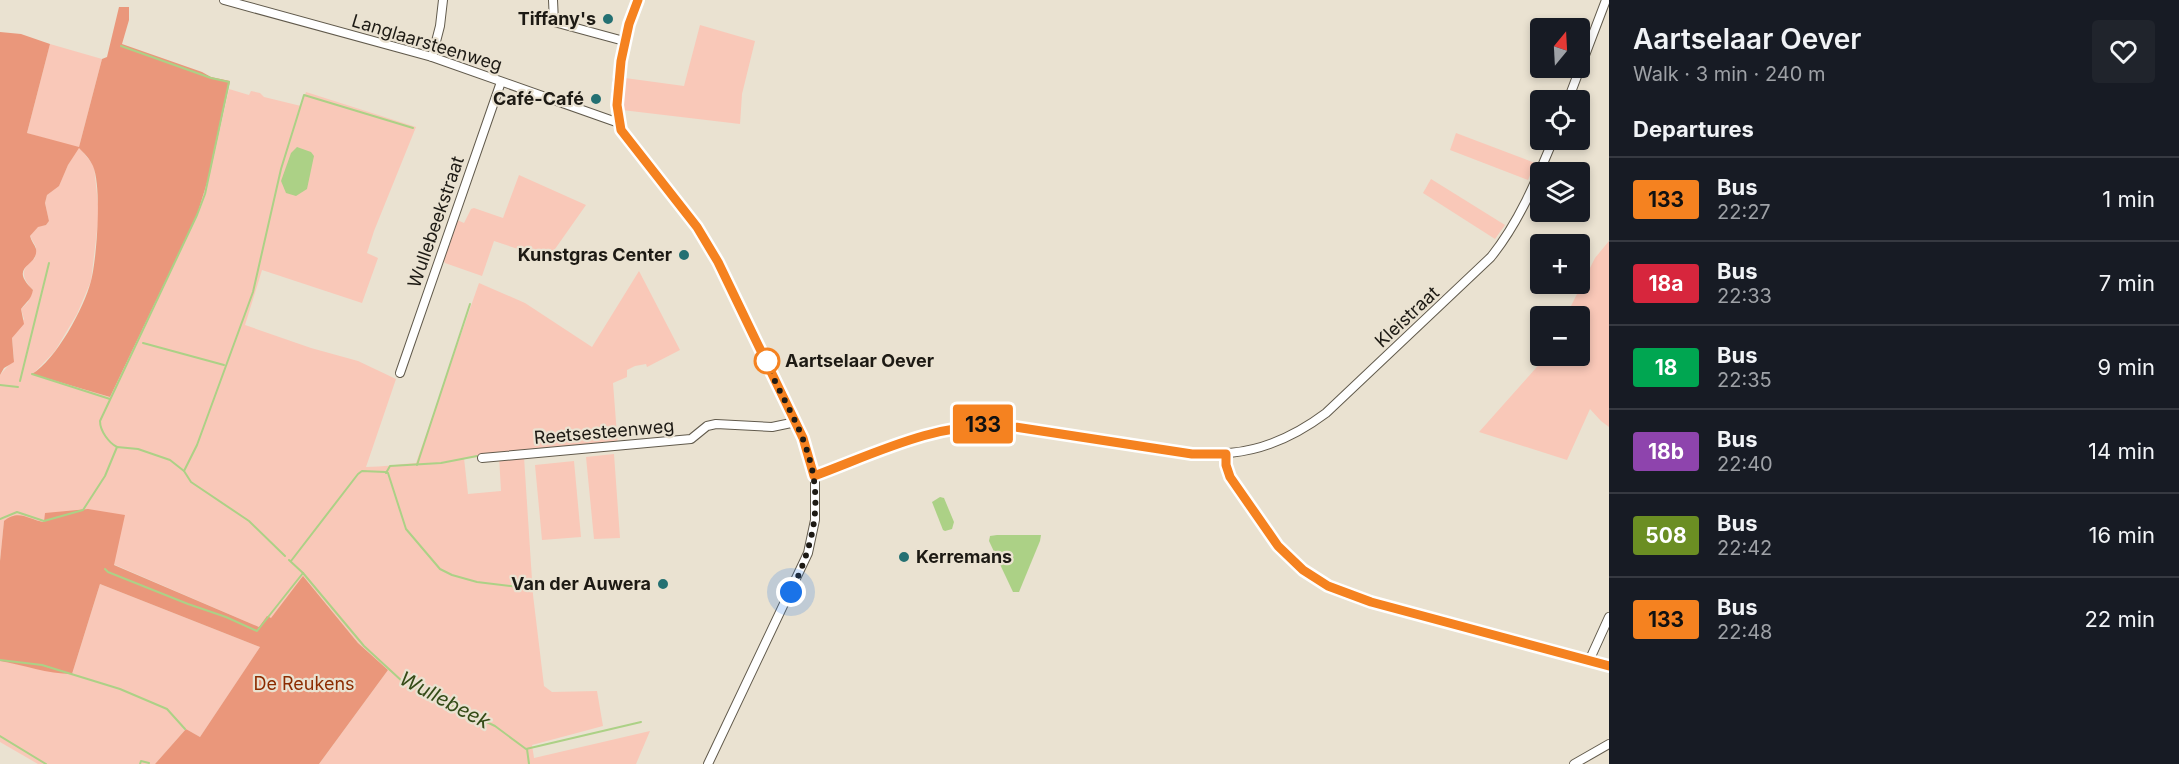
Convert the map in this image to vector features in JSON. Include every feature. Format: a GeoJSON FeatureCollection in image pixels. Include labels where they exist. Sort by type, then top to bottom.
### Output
{"type":"FeatureCollection","features":[{"type":"Feature","properties":{"kind":"street","name":"Langlaarsteenweg"},"geometry":{"type":"LineString","coordinates":[[224,0],[432,57],[619,123]]}},
{"type":"Feature","properties":{"kind":"street"},"geometry":{"type":"LineString","coordinates":[[432,57],[440,26],[443,0]]}},
{"type":"Feature","properties":{"kind":"street"},"geometry":{"type":"LineString","coordinates":[[553,0],[554,22],[624,41]]}},
{"type":"Feature","properties":{"kind":"street"},"geometry":{"type":"LineString","coordinates":[[638,0],[624,41],[618,92],[619,123],[626,138],[697,227],[718,262],[803,438],[814,476],[815,520],[808,553],[708,764]]}},
{"type":"Feature","properties":{"kind":"street"},"geometry":{"type":"LineString","coordinates":[[1572,90],[1606,0]]}},
{"type":"Feature","properties":{"kind":"street","name":"Wullebeekstraat"},"geometry":{"type":"LineString","coordinates":[[400,373],[501,82]]}},
{"type":"Feature","properties":{"kind":"street","name":"Kleistraat"},"geometry":{"type":"LineString","coordinates":[[814,476],[926,434],[973,424],[1002,425],[1192,454],[1226,454],[1263,447],[1303,430],[1326,413],[1478,271],[1516,221],[1548,150]]}},
{"type":"Feature","properties":{"kind":"street","name":"Reetsesteenweg"},"geometry":{"type":"LineString","coordinates":[[482,458],[691,439],[707,426],[716,424],[772,428],[796,423]]}},
{"type":"Feature","properties":{"kind":"street"},"geometry":{"type":"LineString","coordinates":[[1226,454],[1226,465],[1230,477],[1278,546],[1303,570],[1328,586],[1371,602],[1609,666]]}},
{"type":"Feature","properties":{"kind":"street"},"geometry":{"type":"LineString","coordinates":[[1589,661],[1609,617]]}},
{"type":"Feature","properties":{"kind":"street"},"geometry":{"type":"LineString","coordinates":[[1574,764],[1609,744]]}},
{"type":"Feature","properties":{"kind":"shaded area"},"geometry":{"type":"Polygon","coordinates":[[[700,25],[755,41],[742,94],[740,124],[622,110],[625,78],[684,86],[700,25]]]}},
{"type":"Feature","properties":{"kind":"shaded area"},"geometry":{"type":"Polygon","coordinates":[[[50,44],[102,59],[79,147],[94,166],[99,214],[91,281],[77,314],[55,351],[33,374],[110,397],[197,215],[210,173],[229,89],[249,95],[251,91],[260,93],[264,97],[301,106],[306,92],[416,127],[367,253],[378,258],[362,303],[262,270],[245,325],[311,348],[358,361],[396,379],[366,467],[416,463],[479,283],[525,303],[592,347],[639,271],[680,350],[647,367],[646,364],[635,366],[627,370],[627,377],[613,383],[618,448],[524,457],[533,595],[544,686],[552,692],[597,691],[603,726],[532,745],[534,758],[650,731],[636,764],[319,764],[388,670],[358,643],[304,577],[271,619],[259,627],[113,564],[44,522],[32,519],[4,521],[0,561],[0,375],[14,359],[12,338],[24,319],[21,309],[28,302],[33,290],[24,277],[27,266],[35,258],[36,247],[30,236],[38,226],[46,225],[49,221],[45,203],[47,195],[59,185],[78,148],[27,133],[50,44]],[[499,456],[464,458],[468,494],[501,491],[499,456]]]}},
{"type":"Feature","properties":{"kind":"shaded area"},"geometry":{"type":"Polygon","coordinates":[[[1456,133],[1532,162],[1530,162],[1530,175],[1528,180],[1450,150],[1456,133]]]}},
{"type":"Feature","properties":{"kind":"shaded area"},"geometry":{"type":"Polygon","coordinates":[[[297,147],[311,152],[314,156],[307,189],[296,196],[286,193],[281,181],[291,153],[297,147]]]}},
{"type":"Feature","properties":{"kind":"shaded area"},"geometry":{"type":"Polygon","coordinates":[[[519,175],[586,205],[548,259],[494,241],[482,276],[445,263],[443,259],[455,219],[464,223],[471,209],[474,208],[503,218],[519,175]]]}},
{"type":"Feature","properties":{"kind":"shaded area"},"geometry":{"type":"Polygon","coordinates":[[[1431,179],[1505,225],[1495,239],[1423,193],[1431,179]]]}},
{"type":"Feature","properties":{"kind":"shaded area"},"geometry":{"type":"Polygon","coordinates":[[[1609,241],[1609,427],[1590,409],[1567,460],[1479,432],[1538,366],[1590,366],[1590,306],[1571,306],[1577,294],[1590,294],[1590,268],[1609,241]]]}},
{"type":"Feature","properties":{"kind":"shaded area"},"geometry":{"type":"Polygon","coordinates":[[[614,454],[620,538],[594,539],[586,457],[614,454]]]}},
{"type":"Feature","properties":{"kind":"shaded area"},"geometry":{"type":"Polygon","coordinates":[[[574,461],[581,537],[542,540],[535,465],[574,461]]]}},
{"type":"Feature","properties":{"kind":"shaded area"},"geometry":{"type":"Polygon","coordinates":[[[940,497],[944,498],[954,522],[952,529],[945,531],[932,502],[940,497]]]}},
{"type":"Feature","properties":{"kind":"shaded area"},"geometry":{"type":"Polygon","coordinates":[[[1041,535],[1019,592],[1013,592],[989,541],[990,536],[1041,535]]]}},
{"type":"Feature","properties":{"kind":"shaded area"},"geometry":{"type":"Polygon","coordinates":[[[100,584],[260,647],[200,737],[186,729],[155,764],[38,764],[0,742],[0,661],[72,674],[100,584]]]}},
{"type":"Feature","properties":{"kind":"green space"},"geometry":{"type":"Polygon","coordinates":[[[119,7],[129,7],[129,20],[122,44],[211,77],[230,81],[210,173],[197,215],[110,397],[32,374],[50,357],[68,332],[76,319],[91,281],[97,240],[96,176],[89,159],[79,148],[68,165],[59,186],[47,195],[45,203],[49,221],[46,225],[38,227],[30,236],[36,249],[36,255],[23,271],[23,276],[33,290],[21,309],[24,324],[12,338],[14,362],[4,368],[0,375],[0,32],[21,34],[50,44],[27,133],[79,147],[102,59],[107,57],[119,7]]]}},
{"type":"Feature","properties":{"kind":"green space","name":"De Reukens"},"geometry":{"type":"Polygon","coordinates":[[[88,509],[125,515],[114,565],[259,627],[267,616],[271,618],[303,576],[358,643],[388,670],[319,764],[155,764],[186,729],[200,737],[260,647],[100,584],[72,674],[45,671],[0,661],[0,561],[4,521],[9,517],[19,515],[44,522],[45,513],[88,509]]]}},
{"type":"Feature","properties":{"kind":"waterway"},"geometry":{"type":"LineString","coordinates":[[117,447],[106,436],[100,421],[205,194],[229,82],[211,78],[121,46]]}},
{"type":"Feature","properties":{"kind":"waterway"},"geometry":{"type":"LineString","coordinates":[[184,471],[197,445],[253,292],[281,169],[304,95],[413,128]]}},
{"type":"Feature","properties":{"kind":"waterway"},"geometry":{"type":"LineString","coordinates":[[20,381],[49,263]]}},
{"type":"Feature","properties":{"kind":"waterway"},"geometry":{"type":"LineString","coordinates":[[417,465],[470,304]]}},
{"type":"Feature","properties":{"kind":"waterway"},"geometry":{"type":"LineString","coordinates":[[143,343],[224,365]]}},
{"type":"Feature","properties":{"kind":"waterway"},"geometry":{"type":"LineString","coordinates":[[32,374],[110,399]]}},
{"type":"Feature","properties":{"kind":"waterway"},"geometry":{"type":"LineString","coordinates":[[0,385],[18,387]]}},
{"type":"Feature","properties":{"kind":"waterway","name":"Wullebeek"},"geometry":{"type":"LineString","coordinates":[[0,519],[17,512],[44,521],[83,510],[105,476],[117,447],[138,449],[170,460],[184,471],[191,482],[249,521],[285,556]]}},
{"type":"Feature","properties":{"kind":"waterway"},"geometry":{"type":"LineString","coordinates":[[386,473],[390,466],[441,463],[477,456]]}},
{"type":"Feature","properties":{"kind":"waterway"},"geometry":{"type":"LineString","coordinates":[[291,561],[358,474],[362,471],[385,472],[388,473],[406,529],[440,569],[477,582],[528,588]]}},
{"type":"Feature","properties":{"kind":"waterway","name":"Wullebeek"},"geometry":{"type":"LineString","coordinates":[[289,560],[303,573],[364,646],[403,682],[495,726],[526,749],[641,722]]}},
{"type":"Feature","properties":{"kind":"waterway"},"geometry":{"type":"LineString","coordinates":[[105,569],[257,631],[303,573]]}},
{"type":"Feature","properties":{"kind":"waterway"},"geometry":{"type":"LineString","coordinates":[[0,660],[42,665],[120,689],[167,709],[185,729]]}},
{"type":"Feature","properties":{"kind":"waterway"},"geometry":{"type":"LineString","coordinates":[[0,736],[46,764]]}},
{"type":"Feature","properties":{"kind":"waterway"},"geometry":{"type":"LineString","coordinates":[[527,749],[529,764]]}},
{"type":"Feature","properties":{"kind":"waterway"},"geometry":{"type":"LineString","coordinates":[[140,764],[141,761],[149,763]]}},
{"type":"Feature","properties":{"kind":"bus line","name":"133"},"geometry":{"type":"LineString","coordinates":[[638,0],[624,41],[621,61],[617,105],[621,130],[697,227],[718,262],[803,438],[814,476],[926,434],[973,424],[1002,425],[1192,454],[1226,454],[1226,465],[1230,477],[1278,546],[1303,570],[1328,586],[1371,602],[1609,666]]}},
{"type":"Feature","properties":{"kind":"place","name":"Tiffany's"},"geometry":{"type":"Point","coordinates":[608,19]}},
{"type":"Feature","properties":{"kind":"place","name":"Café-Café"},"geometry":{"type":"Point","coordinates":[596,99]}},
{"type":"Feature","properties":{"kind":"place","name":"Kunstgras Center"},"geometry":{"type":"Point","coordinates":[684,255]}},
{"type":"Feature","properties":{"kind":"place","name":"Aartselaar Oever"},"geometry":{"type":"Point","coordinates":[767,361]}},
{"type":"Feature","properties":{"kind":"place","name":"Kerremans"},"geometry":{"type":"Point","coordinates":[904,557]}},
{"type":"Feature","properties":{"kind":"place","name":"Van der Auwera"},"geometry":{"type":"Point","coordinates":[663,584]}},
{"type":"Feature","properties":{"kind":"route"},"geometry":{"type":"LineString","coordinates":[[767,361],[803,438],[814,476],[815,520],[812,536],[808,553],[791,592]]}}]}
